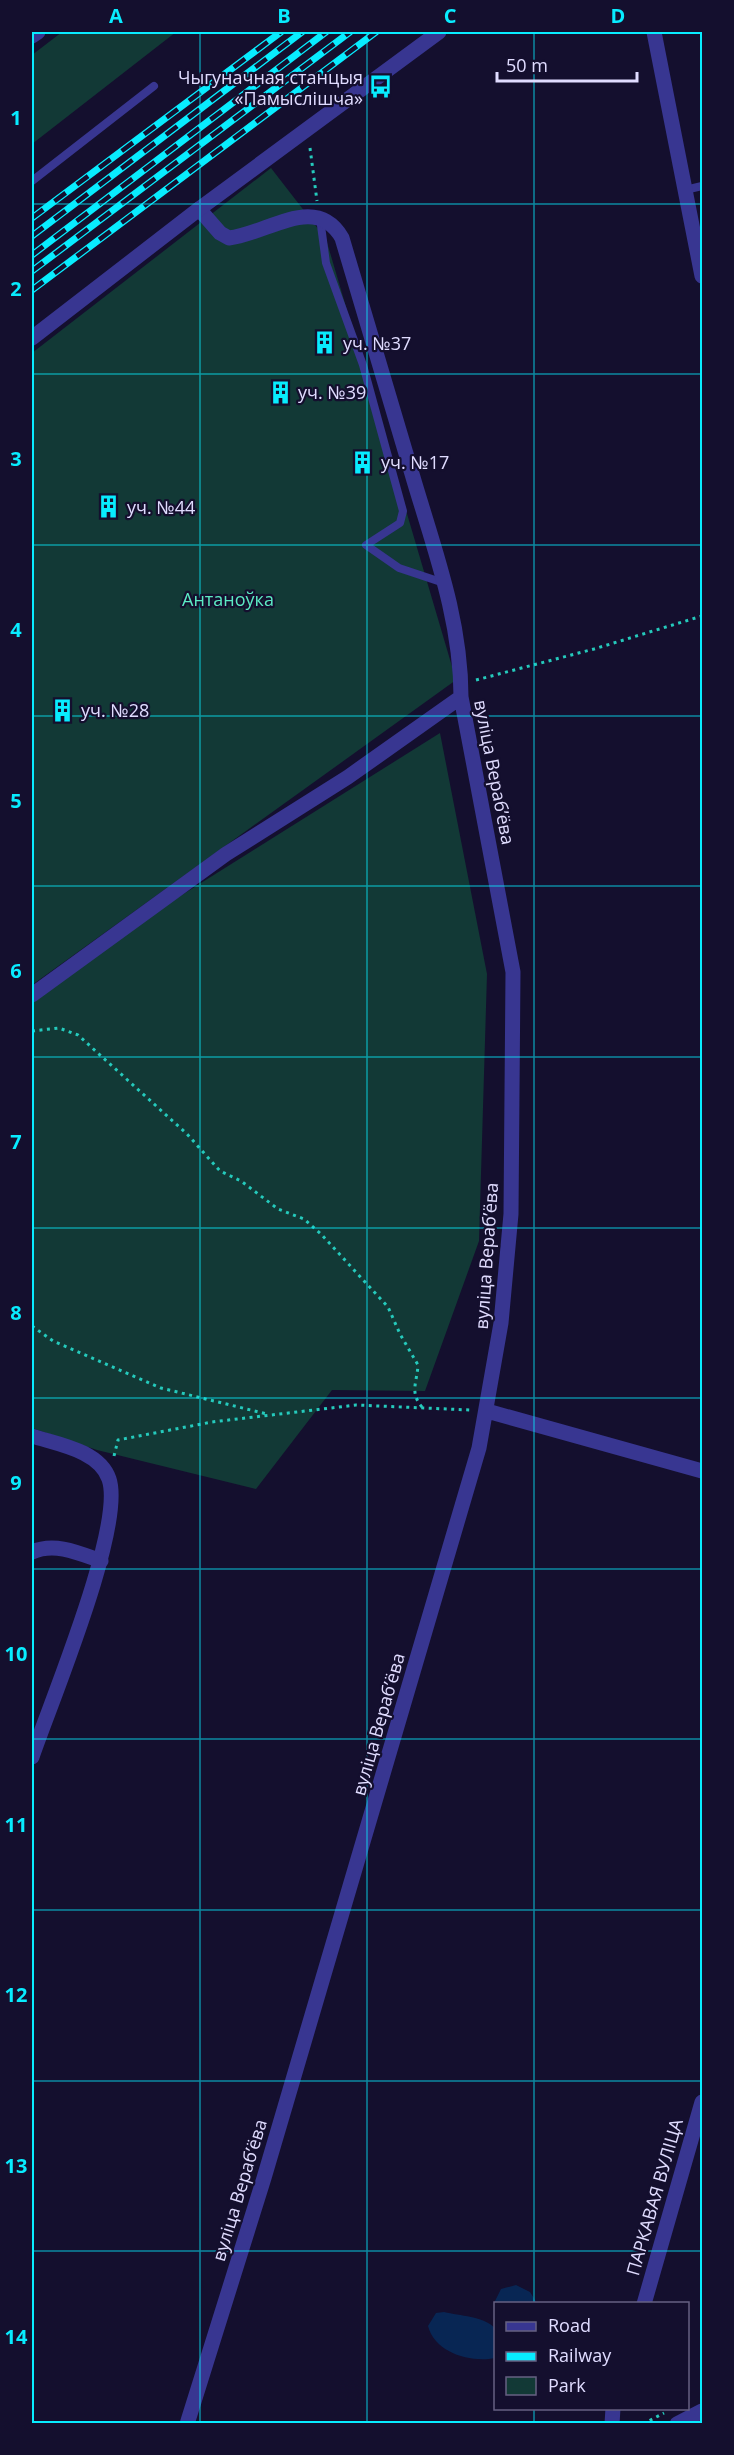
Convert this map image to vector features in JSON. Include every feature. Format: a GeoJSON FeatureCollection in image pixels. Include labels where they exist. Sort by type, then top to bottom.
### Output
{"type":"FeatureCollection","features":[{"type":"Feature","properties":{"kind":"street"},"geometry":{"type":"LineString","coordinates":[[32,36],[38,32]]}},
{"type":"Feature","properties":{"kind":"street"},"geometry":{"type":"LineString","coordinates":[[32,338],[200,208],[439,32]]}},
{"type":"Feature","properties":{"kind":"street"},"geometry":{"type":"LineString","coordinates":[[654,32],[702,276]]}},
{"type":"Feature","properties":{"kind":"street"},"geometry":{"type":"LineString","coordinates":[[200,208],[220,233],[229,238],[310,215],[320,217]]}},
{"type":"Feature","properties":{"kind":"street","name":"вуліца Верабʼёва"},"geometry":{"type":"LineString","coordinates":[[187,2424],[264,2178],[478,1448],[487,1411],[501,1323],[511,1214],[513,972],[461,691],[459,652],[446,584],[342,238],[330,221],[320,217]]}},
{"type":"Feature","properties":{"kind":"street"},"geometry":{"type":"LineString","coordinates":[[32,994],[226,854],[348,777],[461,691]]}},
{"type":"Feature","properties":{"kind":"street"},"geometry":{"type":"LineString","coordinates":[[487,1411],[702,1472]]}},
{"type":"Feature","properties":{"kind":"street"},"geometry":{"type":"LineString","coordinates":[[32,1436],[85,1454],[100,1466],[109,1478],[109,1518],[101,1561],[32,1757]]}},
{"type":"Feature","properties":{"kind":"street"},"geometry":{"type":"LineString","coordinates":[[32,1552],[51,1548],[69,1550],[101,1561]]}},
{"type":"Feature","properties":{"kind":"street","name":"ПАРКАВАЯ ВУЛІЦА"},"geometry":{"type":"LineString","coordinates":[[645,2302],[702,2102]]}},
{"type":"Feature","properties":{"kind":"street"},"geometry":{"type":"LineString","coordinates":[[676,2424],[702,2411]]}},
{"type":"Feature","properties":{"kind":"lane"},"geometry":{"type":"LineString","coordinates":[[32,181],[154,86]]}},
{"type":"Feature","properties":{"kind":"lane"},"geometry":{"type":"LineString","coordinates":[[685,190],[702,186]]}},
{"type":"Feature","properties":{"kind":"lane"},"geometry":{"type":"LineString","coordinates":[[320,217],[326,263],[363,365],[403,511],[400,523],[366,544],[399,568],[446,584]]}},
{"type":"Feature","properties":{"kind":"path"},"geometry":{"type":"LineString","coordinates":[[311,125],[309,156],[320,217]]}},
{"type":"Feature","properties":{"kind":"path"},"geometry":{"type":"LineString","coordinates":[[461,691],[702,616]]}},
{"type":"Feature","properties":{"kind":"path"},"geometry":{"type":"LineString","coordinates":[[32,1031],[59,1028],[78,1035],[141,1095],[164,1112],[220,1171],[241,1181],[278,1209],[304,1219],[321,1234],[388,1307],[418,1365],[413,1391],[414,1398],[423,1408]]}},
{"type":"Feature","properties":{"kind":"path"},"geometry":{"type":"LineString","coordinates":[[32,1326],[53,1341],[161,1388],[271,1415]]}},
{"type":"Feature","properties":{"kind":"path"},"geometry":{"type":"LineString","coordinates":[[109,1478],[118,1440],[212,1422],[356,1404],[487,1411]]}},
{"type":"Feature","properties":{"kind":"path"},"geometry":{"type":"LineString","coordinates":[[643,2424],[672,2410]]}},
{"type":"Feature","properties":{"kind":"green space"},"geometry":{"type":"Polygon","coordinates":[[[62,32],[176,32],[32,144],[32,55],[62,32]]]}},
{"type":"Feature","properties":{"kind":"green space","name":"Антаноўка"},"geometry":{"type":"Polygon","coordinates":[[[271,168],[326,239],[456,680],[32,985],[32,353],[271,168]]]}},
{"type":"Feature","properties":{"kind":"green space"},"geometry":{"type":"Polygon","coordinates":[[[440,733],[487,974],[479,1241],[425,1391],[332,1390],[256,1489],[97,1450],[32,1428],[32,989],[440,733]]]}},
{"type":"Feature","properties":{"kind":"water"},"geometry":{"type":"Polygon","coordinates":[[[516,2285],[530,2292],[536,2302],[494,2302],[501,2289],[516,2285]]]}},
{"type":"Feature","properties":{"kind":"water"},"geometry":{"type":"Polygon","coordinates":[[[444,2312],[478,2319],[490,2324],[494,2327],[494,2358],[465,2357],[455,2354],[438,2343],[428,2326],[436,2313],[444,2312]]]}},
{"type":"Feature","properties":{"kind":"railway"},"geometry":{"type":"LineString","coordinates":[[32,218],[281,32]]}},
{"type":"Feature","properties":{"kind":"railway"},"geometry":{"type":"LineString","coordinates":[[32,236],[302,32]]}},
{"type":"Feature","properties":{"kind":"railway"},"geometry":{"type":"LineString","coordinates":[[32,255],[326,32]]}},
{"type":"Feature","properties":{"kind":"railway"},"geometry":{"type":"LineString","coordinates":[[32,271],[350,32]]}},
{"type":"Feature","properties":{"kind":"railway"},"geometry":{"type":"LineString","coordinates":[[32,290],[376,32]]}},
{"type":"Feature","properties":{"kind":"place","name":"Чыгуначная станцыя «Памыслішча»"},"geometry":{"type":"Point","coordinates":[381,87]}},
{"type":"Feature","properties":{"kind":"place","name":"уч. №37"},"geometry":{"type":"Point","coordinates":[325,343]}},
{"type":"Feature","properties":{"kind":"place","name":"уч. №39"},"geometry":{"type":"Point","coordinates":[280,392]}},
{"type":"Feature","properties":{"kind":"place","name":"уч. №17"},"geometry":{"type":"Point","coordinates":[363,462]}},
{"type":"Feature","properties":{"kind":"place","name":"уч. №44"},"geometry":{"type":"Point","coordinates":[109,507]}},
{"type":"Feature","properties":{"kind":"place","name":"уч. №28"},"geometry":{"type":"Point","coordinates":[63,710]}}]}
